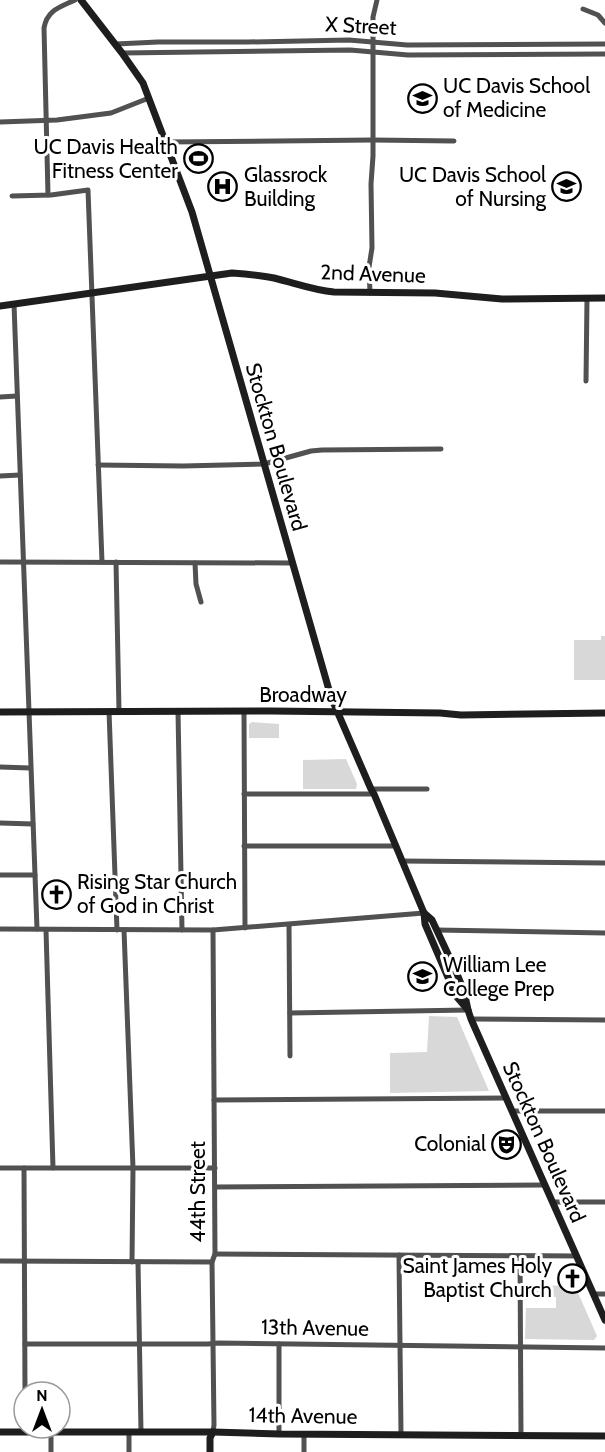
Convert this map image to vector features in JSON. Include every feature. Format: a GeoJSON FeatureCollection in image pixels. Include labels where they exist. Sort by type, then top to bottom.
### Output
{"type":"FeatureCollection","features":[{"type":"Feature","properties":{"kind":"main road","name":"Stockton Boulevard"},"geometry":{"type":"LineString","coordinates":[[81,0],[139,76],[166,142],[189,203],[331,697],[424,913],[425,924],[456,996],[468,1010]]}},
{"type":"Feature","properties":{"kind":"main road","name":"2nd Avenue"},"geometry":{"type":"LineString","coordinates":[[0,306],[232,273],[254,274],[318,291],[435,293],[502,298],[605,298]]}},
{"type":"Feature","properties":{"kind":"main road","name":"Broadway"},"geometry":{"type":"LineString","coordinates":[[0,712],[337,711],[461,715],[605,713]]}},
{"type":"Feature","properties":{"kind":"main road","name":"Stockton Boulevard"},"geometry":{"type":"LineString","coordinates":[[424,913],[432,920],[464,991],[471,1019],[605,1320]]}},
{"type":"Feature","properties":{"kind":"main road","name":"14th Avenue"},"geometry":{"type":"LineString","coordinates":[[72,1432],[605,1436]]}},
{"type":"Feature","properties":{"kind":"main road","name":"44th Street"},"geometry":{"type":"LineString","coordinates":[[210,1452],[210,1438],[213,1432]]}},
{"type":"Feature","properties":{"kind":"street"},"geometry":{"type":"LineString","coordinates":[[48,195],[44,28],[52,11],[75,0]]}},
{"type":"Feature","properties":{"kind":"street"},"geometry":{"type":"LineString","coordinates":[[370,292],[373,17],[377,0]]}},
{"type":"Feature","properties":{"kind":"street"},"geometry":{"type":"LineString","coordinates":[[583,9],[598,15],[605,23]]}},
{"type":"Feature","properties":{"kind":"street","name":"X Street"},"geometry":{"type":"LineString","coordinates":[[116,44],[349,40],[407,45],[605,44]]}},
{"type":"Feature","properties":{"kind":"street","name":"X Street"},"geometry":{"type":"LineString","coordinates":[[122,53],[339,50],[408,55],[605,54]]}},
{"type":"Feature","properties":{"kind":"street"},"geometry":{"type":"LineString","coordinates":[[0,122],[46,121],[111,113],[149,98]]}},
{"type":"Feature","properties":{"kind":"street"},"geometry":{"type":"LineString","coordinates":[[166,142],[454,141]]}},
{"type":"Feature","properties":{"kind":"street"},"geometry":{"type":"LineString","coordinates":[[12,196],[48,195],[88,190],[102,562]]}},
{"type":"Feature","properties":{"kind":"street"},"geometry":{"type":"LineString","coordinates":[[586,381],[587,298]]}},
{"type":"Feature","properties":{"kind":"street"},"geometry":{"type":"LineString","coordinates":[[14,304],[37,929]]}},
{"type":"Feature","properties":{"kind":"street"},"geometry":{"type":"LineString","coordinates":[[0,397],[17,396]]}},
{"type":"Feature","properties":{"kind":"street"},"geometry":{"type":"LineString","coordinates":[[99,465],[264,464],[322,450],[441,449]]}},
{"type":"Feature","properties":{"kind":"street"},"geometry":{"type":"LineString","coordinates":[[0,476],[20,475]]}},
{"type":"Feature","properties":{"kind":"street"},"geometry":{"type":"LineString","coordinates":[[0,562],[292,563]]}},
{"type":"Feature","properties":{"kind":"street"},"geometry":{"type":"LineString","coordinates":[[116,562],[119,711]]}},
{"type":"Feature","properties":{"kind":"street"},"geometry":{"type":"LineString","coordinates":[[195,562],[196,584],[201,602]]}},
{"type":"Feature","properties":{"kind":"street"},"geometry":{"type":"LineString","coordinates":[[109,711],[140,1344],[141,1432]]}},
{"type":"Feature","properties":{"kind":"street"},"geometry":{"type":"LineString","coordinates":[[178,711],[182,930]]}},
{"type":"Feature","properties":{"kind":"street"},"geometry":{"type":"LineString","coordinates":[[243,711],[245,928]]}},
{"type":"Feature","properties":{"kind":"street"},"geometry":{"type":"LineString","coordinates":[[0,767],[30,768]]}},
{"type":"Feature","properties":{"kind":"street"},"geometry":{"type":"LineString","coordinates":[[244,794],[428,789]]}},
{"type":"Feature","properties":{"kind":"street"},"geometry":{"type":"LineString","coordinates":[[0,823],[33,824]]}},
{"type":"Feature","properties":{"kind":"street"},"geometry":{"type":"LineString","coordinates":[[244,846],[395,846]]}},
{"type":"Feature","properties":{"kind":"street"},"geometry":{"type":"LineString","coordinates":[[402,861],[605,862]]}},
{"type":"Feature","properties":{"kind":"street"},"geometry":{"type":"LineString","coordinates":[[0,875],[35,875]]}},
{"type":"Feature","properties":{"kind":"street"},"geometry":{"type":"LineString","coordinates":[[0,929],[213,930],[424,913]]}},
{"type":"Feature","properties":{"kind":"street"},"geometry":{"type":"LineString","coordinates":[[289,925],[290,1056]]}},
{"type":"Feature","properties":{"kind":"street"},"geometry":{"type":"LineString","coordinates":[[46,930],[53,1168]]}},
{"type":"Feature","properties":{"kind":"street","name":"44th Street"},"geometry":{"type":"LineString","coordinates":[[213,930],[215,1168],[215,1254],[212,1262],[213,1432]]}},
{"type":"Feature","properties":{"kind":"street"},"geometry":{"type":"LineString","coordinates":[[436,930],[605,933]]}},
{"type":"Feature","properties":{"kind":"street"},"geometry":{"type":"LineString","coordinates":[[290,1013],[468,1010]]}},
{"type":"Feature","properties":{"kind":"street"},"geometry":{"type":"LineString","coordinates":[[471,1019],[605,1020]]}},
{"type":"Feature","properties":{"kind":"street"},"geometry":{"type":"LineString","coordinates":[[214,1100],[506,1098]]}},
{"type":"Feature","properties":{"kind":"street"},"geometry":{"type":"LineString","coordinates":[[512,1111],[605,1111]]}},
{"type":"Feature","properties":{"kind":"street"},"geometry":{"type":"LineString","coordinates":[[0,1168],[215,1168]]}},
{"type":"Feature","properties":{"kind":"street"},"geometry":{"type":"LineString","coordinates":[[24,1168],[25,1380]]}},
{"type":"Feature","properties":{"kind":"street"},"geometry":{"type":"LineString","coordinates":[[215,1187],[545,1185]]}},
{"type":"Feature","properties":{"kind":"street"},"geometry":{"type":"LineString","coordinates":[[553,1202],[605,1202]]}},
{"type":"Feature","properties":{"kind":"street"},"geometry":{"type":"LineString","coordinates":[[215,1254],[577,1257]]}},
{"type":"Feature","properties":{"kind":"street"},"geometry":{"type":"LineString","coordinates":[[399,1255],[401,1434]]}},
{"type":"Feature","properties":{"kind":"street"},"geometry":{"type":"LineString","coordinates":[[520,1256],[521,1435]]}},
{"type":"Feature","properties":{"kind":"street"},"geometry":{"type":"LineString","coordinates":[[0,1262],[212,1262]]}},
{"type":"Feature","properties":{"kind":"street"},"geometry":{"type":"LineString","coordinates":[[593,1294],[605,1294]]}},
{"type":"Feature","properties":{"kind":"street","name":"13th Avenue"},"geometry":{"type":"LineString","coordinates":[[25,1344],[605,1348]]}},
{"type":"Feature","properties":{"kind":"street"},"geometry":{"type":"LineString","coordinates":[[279,1344],[279,1434]]}},
{"type":"Feature","properties":{"kind":"street"},"geometry":{"type":"LineString","coordinates":[[129,1432],[129,1452]]}},
{"type":"Feature","properties":{"kind":"street"},"geometry":{"type":"LineString","coordinates":[[304,1434],[304,1452]]}},
{"type":"Feature","properties":{"kind":"shaded area"},"geometry":{"type":"Polygon","coordinates":[[[601,636],[605,636],[605,680],[574,680],[574,640],[601,640],[601,636]]]}},
{"type":"Feature","properties":{"kind":"shaded area"},"geometry":{"type":"Polygon","coordinates":[[[252,722],[279,724],[279,738],[249,738],[249,724],[252,722]]]}},
{"type":"Feature","properties":{"kind":"shaded area"},"geometry":{"type":"Polygon","coordinates":[[[346,759],[357,784],[356,789],[303,789],[303,760],[346,759]]]}},
{"type":"Feature","properties":{"kind":"shaded area"},"geometry":{"type":"Polygon","coordinates":[[[429,1016],[457,1017],[489,1091],[390,1093],[390,1053],[427,1052],[429,1016]]]}},
{"type":"Feature","properties":{"kind":"shaded area"},"geometry":{"type":"Polygon","coordinates":[[[526,1285],[575,1286],[597,1336],[594,1340],[525,1339],[526,1308],[556,1308],[556,1297],[526,1296],[526,1285]]]}},
{"type":"Feature","properties":{"kind":"place","name":"UC Davis School of Medicine"},"geometry":{"type":"Point","coordinates":[422,98]}},
{"type":"Feature","properties":{"kind":"place","name":"UC Davis Health Fitness Center"},"geometry":{"type":"Point","coordinates":[199,159]}},
{"type":"Feature","properties":{"kind":"place","name":"Glassrock Building"},"geometry":{"type":"Point","coordinates":[223,187]}},
{"type":"Feature","properties":{"kind":"place","name":"UC Davis School of Nursing"},"geometry":{"type":"Point","coordinates":[567,187]}},
{"type":"Feature","properties":{"kind":"place","name":"Rising Star Church of God in Christ"},"geometry":{"type":"Point","coordinates":[56,894]}},
{"type":"Feature","properties":{"kind":"place","name":"William Lee College Prep"},"geometry":{"type":"Point","coordinates":[422,977]}},
{"type":"Feature","properties":{"kind":"place","name":"Colonial"},"geometry":{"type":"Point","coordinates":[507,1144]}},
{"type":"Feature","properties":{"kind":"place","name":"Saint James Holy Baptist Church"},"geometry":{"type":"Point","coordinates":[573,1278]}}]}
